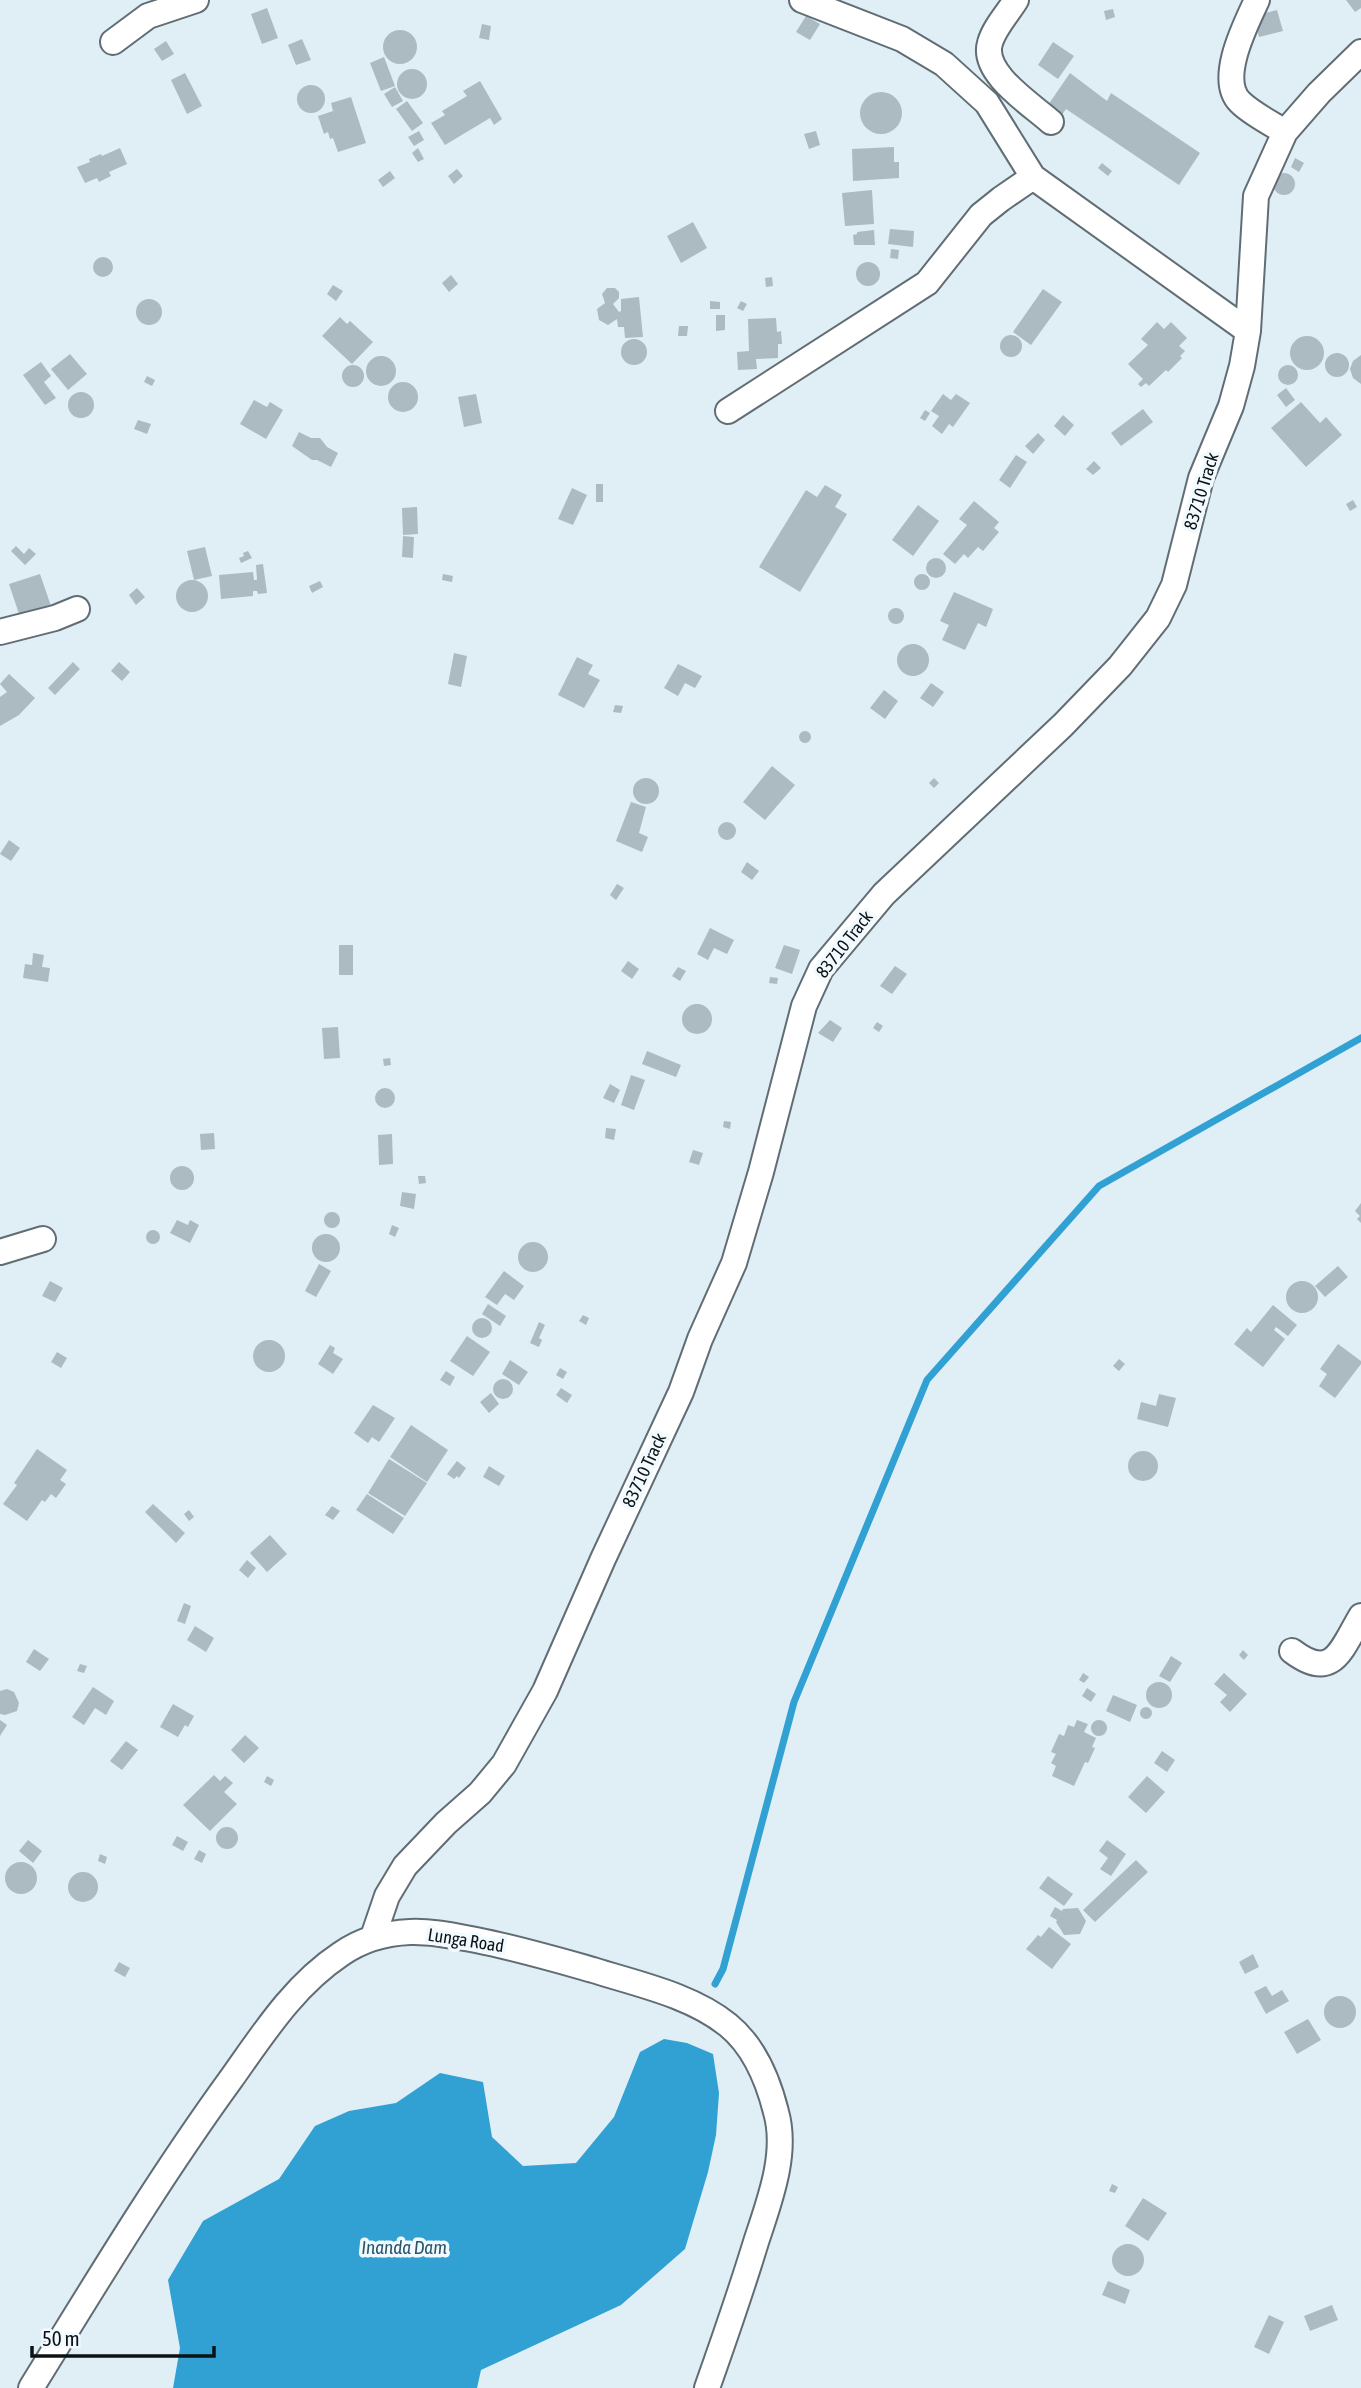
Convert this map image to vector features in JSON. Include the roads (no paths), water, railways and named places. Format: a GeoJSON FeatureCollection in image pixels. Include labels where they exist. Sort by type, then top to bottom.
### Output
{"type":"FeatureCollection","features":[{"type":"Feature","properties":{"kind":"street"},"geometry":{"type":"LineString","coordinates":[[113,42],[148,16],[196,0]]}},
{"type":"Feature","properties":{"kind":"street"},"geometry":{"type":"LineString","coordinates":[[802,0],[902,39],[944,64],[987,103],[1034,177],[1248,331]]}},
{"type":"Feature","properties":{"kind":"street"},"geometry":{"type":"LineString","coordinates":[[1016,0],[990,42],[992,67],[1051,122]]}},
{"type":"Feature","properties":{"kind":"street"},"geometry":{"type":"LineString","coordinates":[[1257,0],[1232,64],[1234,91],[1238,100],[1285,132]]}},
{"type":"Feature","properties":{"kind":"street","name":"83710 Track"},"geometry":{"type":"LineString","coordinates":[[373,1937],[387,1896],[405,1866],[446,1823],[480,1793],[504,1764],[545,1691],[681,1392],[700,1339],[734,1263],[761,1172],[804,1006],[821,969],[884,894],[1063,725],[1120,666],[1158,618],[1174,585],[1201,478],[1231,406],[1242,366],[1248,331],[1256,197],[1285,132],[1319,93],[1361,52]]}},
{"type":"Feature","properties":{"kind":"street"},"geometry":{"type":"LineString","coordinates":[[727,411],[927,283],[981,215],[1034,177]]}},
{"type":"Feature","properties":{"kind":"street"},"geometry":{"type":"LineString","coordinates":[[0,632],[55,618],[77,609]]}},
{"type":"Feature","properties":{"kind":"street"},"geometry":{"type":"LineString","coordinates":[[0,1252],[43,1239]]}},
{"type":"Feature","properties":{"kind":"street"},"geometry":{"type":"LineString","coordinates":[[1292,1651],[1314,1665],[1325,1664],[1338,1653],[1361,1616]]}},
{"type":"Feature","properties":{"kind":"street","name":"Lunga Road"},"geometry":{"type":"LineString","coordinates":[[31,2388],[147,2200],[268,2026],[314,1973],[344,1952],[373,1937],[410,1932],[444,1934],[538,1954],[643,1985],[696,2006],[728,2025],[751,2049],[766,2080],[778,2115],[779,2154],[773,2188],[707,2388]]}},
{"type":"Feature","properties":{"kind":"water","name":"Inanda Dam"},"geometry":{"type":"Polygon","coordinates":[[[664,2039],[687,2043],[713,2054],[719,2093],[716,2135],[685,2249],[621,2305],[481,2370],[477,2388],[173,2388],[180,2348],[168,2280],[203,2221],[279,2179],[315,2126],[349,2111],[396,2103],[440,2073],[483,2082],[492,2137],[523,2166],[576,2163],[614,2117],[640,2052],[664,2039]]]}},
{"type":"Feature","properties":{"kind":"waterway"},"geometry":{"type":"LineString","coordinates":[[715,1984],[723,1969],[794,1702],[927,1380],[1099,1186],[1361,1038]]}}]}
